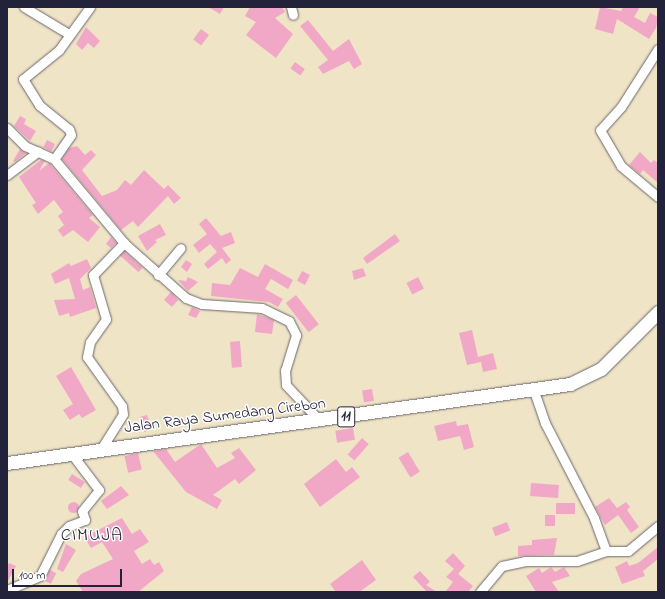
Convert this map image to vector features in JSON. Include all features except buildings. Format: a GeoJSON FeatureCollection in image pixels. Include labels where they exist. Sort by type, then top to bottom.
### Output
{"type":"FeatureCollection","features":[{"type":"Feature","properties":{"kind":"highway","name":"Jalan Raya Sumedang Cirebon"},"geometry":{"type":"LineString","coordinates":[[7,463],[70,453],[320,421],[533,389],[584,379],[601,369],[658,312]]}},
{"type":"Feature","properties":{"kind":"street"},"geometry":{"type":"LineString","coordinates":[[24,7],[69,34]]}},
{"type":"Feature","properties":{"kind":"street"},"geometry":{"type":"LineString","coordinates":[[54,159],[71,135],[69,129],[39,105],[23,79],[59,50],[69,34],[90,7]]}},
{"type":"Feature","properties":{"kind":"street"},"geometry":{"type":"LineString","coordinates":[[658,49],[621,107],[600,130],[621,166],[658,197]]}},
{"type":"Feature","properties":{"kind":"street"},"geometry":{"type":"LineString","coordinates":[[7,128],[21,143],[54,159],[124,243],[158,275],[186,298],[202,304],[262,308],[289,321],[296,335],[285,370],[286,385],[320,421]]}},
{"type":"Feature","properties":{"kind":"street"},"geometry":{"type":"LineString","coordinates":[[7,175],[15,172],[38,152]]}},
{"type":"Feature","properties":{"kind":"street"},"geometry":{"type":"LineString","coordinates":[[101,449],[123,414],[122,406],[87,357],[90,342],[106,319],[93,275],[124,243]]}},
{"type":"Feature","properties":{"kind":"street"},"geometry":{"type":"LineString","coordinates":[[158,275],[181,248]]}},
{"type":"Feature","properties":{"kind":"street"},"geometry":{"type":"LineString","coordinates":[[533,389],[545,423],[597,524],[606,551]]}},
{"type":"Feature","properties":{"kind":"street"},"geometry":{"type":"LineString","coordinates":[[7,590],[36,580],[63,532],[85,520],[82,511],[99,490],[70,453]]}},
{"type":"Feature","properties":{"kind":"street"},"geometry":{"type":"LineString","coordinates":[[484,590],[502,566],[525,561],[577,561],[606,551],[628,551],[658,526]]}},
{"type":"Feature","properties":{"kind":"district","name":"CIMUJA"},"geometry":{"type":"Point","coordinates":[92,536]}}]}
